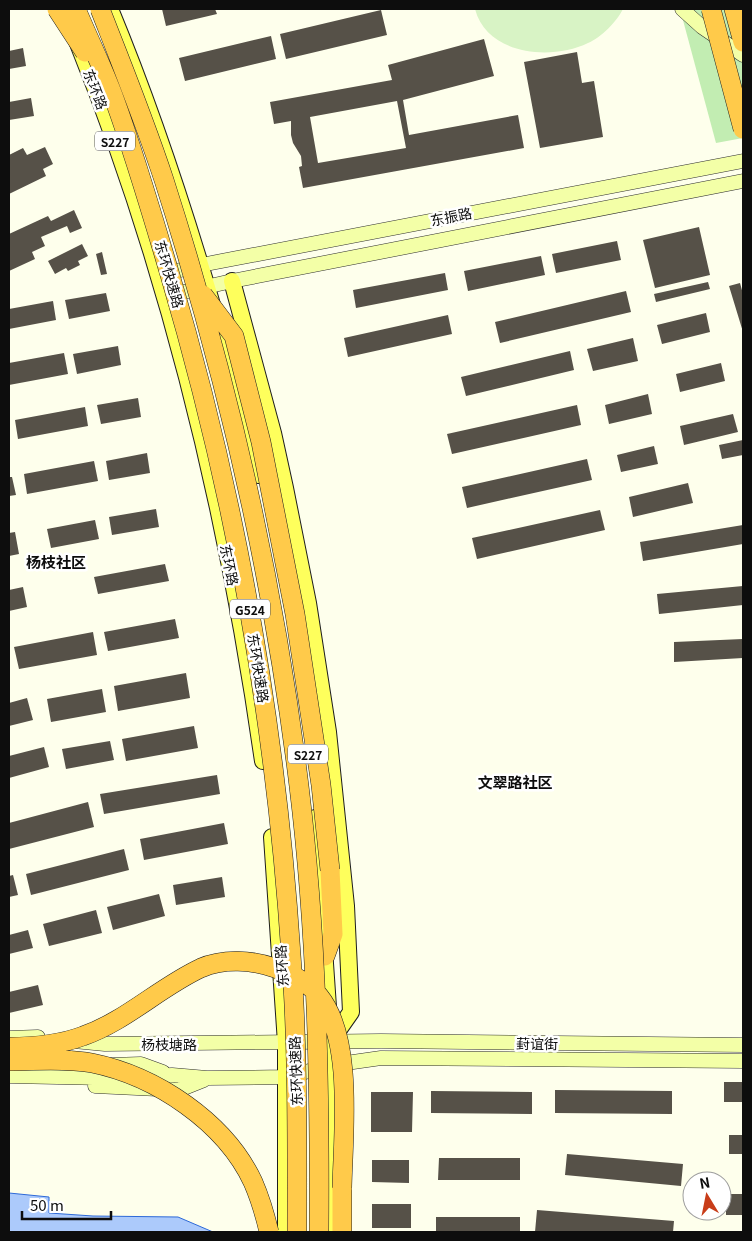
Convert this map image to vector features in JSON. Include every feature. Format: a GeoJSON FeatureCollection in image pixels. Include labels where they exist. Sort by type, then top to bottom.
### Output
{"type":"FeatureCollection","features":[{"type":"Feature","properties":{"kind":"highway"},"geometry":{"type":"LineString","coordinates":[[57,9],[114,99]]}},
{"type":"Feature","properties":{"kind":"highway","name":"东环快速路"},"geometry":{"type":"LineString","coordinates":[[76,9],[114,99],[170,272],[218,452],[236,535],[264,695],[277,788],[292,959],[297,1232]]}},
{"type":"Feature","properties":{"kind":"highway","name":"东环快速路"},"geometry":{"type":"LineString","coordinates":[[100,9],[201,285],[212,342],[257,531],[288,702],[300,787],[314,958],[320,1099],[319,1232]]}},
{"type":"Feature","properties":{"kind":"highway"},"geometry":{"type":"LineString","coordinates":[[711,9],[743,129]]}},
{"type":"Feature","properties":{"kind":"highway"},"geometry":{"type":"LineString","coordinates":[[734,9],[743,42]]}},
{"type":"Feature","properties":{"kind":"highway"},"geometry":{"type":"LineString","coordinates":[[201,285],[234,336],[261,442],[295,614],[321,785],[330,870],[333,934],[325,956]]}},
{"type":"Feature","properties":{"kind":"highway"},"geometry":{"type":"LineString","coordinates":[[9,1047],[40,1047],[84,1036],[112,1022],[190,974],[214,964],[232,961],[255,963],[269,966],[296,977],[316,992],[324,1003],[332,1019],[339,1043],[343,1071],[342,1232]]}},
{"type":"Feature","properties":{"kind":"highway"},"geometry":{"type":"LineString","coordinates":[[9,1061],[76,1061],[92,1063],[119,1071],[174,1096],[212,1126],[235,1153],[253,1181],[269,1232]]}},
{"type":"Feature","properties":{"kind":"main road","name":"东环路"},"geometry":{"type":"LineString","coordinates":[[64,9],[110,126],[160,275],[207,454],[225,537],[255,705],[272,832],[286,1043],[286,1232]]}},
{"type":"Feature","properties":{"kind":"main road","name":"S227"},"geometry":{"type":"LineString","coordinates":[[110,9],[152,115],[201,265],[201,285],[252,444],[287,614],[312,785],[325,956],[332,1065],[332,1232]]}},
{"type":"Feature","properties":{"kind":"main road"},"geometry":{"type":"LineString","coordinates":[[682,9],[702,27],[743,55]]}},
{"type":"Feature","properties":{"kind":"main road","name":"东振路"},"geometry":{"type":"LineString","coordinates":[[160,275],[201,265],[743,161]]}},
{"type":"Feature","properties":{"kind":"main road","name":"东振路"},"geometry":{"type":"LineString","coordinates":[[166,296],[201,285],[232,281],[743,182]]}},
{"type":"Feature","properties":{"kind":"main road"},"geometry":{"type":"LineString","coordinates":[[232,281],[266,408],[293,526],[308,603],[328,732],[346,906],[351,1012],[330,1042]]}},
{"type":"Feature","properties":{"kind":"main road"},"geometry":{"type":"LineString","coordinates":[[252,444],[252,428],[260,413],[266,408]]}},
{"type":"Feature","properties":{"kind":"main road"},"geometry":{"type":"LineString","coordinates":[[269,524],[277,529],[293,526]]}},
{"type":"Feature","properties":{"kind":"main road","name":"杨枝塘路"},"geometry":{"type":"LineString","coordinates":[[9,1038],[45,1037],[105,1044],[330,1042]]}},
{"type":"Feature","properties":{"kind":"main road","name":"葑谊街"},"geometry":{"type":"LineString","coordinates":[[330,1042],[743,1046]]}},
{"type":"Feature","properties":{"kind":"main road","name":"葑谊街"},"geometry":{"type":"LineString","coordinates":[[332,1065],[381,1058],[743,1061]]}},
{"type":"Feature","properties":{"kind":"main road"},"geometry":{"type":"LineString","coordinates":[[9,1076],[106,1078],[172,1075],[207,1078],[286,1077],[332,1065]]}},
{"type":"Feature","properties":{"kind":"main road"},"geometry":{"type":"LineString","coordinates":[[56,1076],[78,1085],[178,1090],[207,1078]]}},
{"type":"Feature","properties":{"kind":"green space"},"geometry":{"type":"Polygon","coordinates":[[[475,9],[623,9],[608,29],[593,41],[573,49],[539,52],[522,50],[506,45],[493,36],[482,24],[475,9]]]}},
{"type":"Feature","properties":{"kind":"green space"},"geometry":{"type":"Polygon","coordinates":[[[680,9],[743,9],[743,138],[716,143],[680,9]]]}},
{"type":"Feature","properties":{"kind":"water"},"geometry":{"type":"Polygon","coordinates":[[[9,1193],[49,1197],[49,1213],[93,1216],[178,1217],[213,1232],[9,1232],[9,1193]]]}},
{"type":"Feature","properties":{"kind":"building"},"geometry":{"type":"Polygon","coordinates":[[[162,9],[215,9],[217,14],[166,26],[162,9]]]}},
{"type":"Feature","properties":{"kind":"building"},"geometry":{"type":"Polygon","coordinates":[[[381,10],[387,35],[286,59],[280,34],[381,10]]]}},
{"type":"Feature","properties":{"kind":"building"},"geometry":{"type":"Polygon","coordinates":[[[271,36],[276,59],[185,81],[179,58],[271,36]]]}},
{"type":"Feature","properties":{"kind":"building"},"geometry":{"type":"Polygon","coordinates":[[[484,39],[494,76],[403,100],[409,135],[518,115],[524,148],[303,188],[299,167],[302,166],[301,156],[293,143],[291,121],[274,124],[270,102],[392,80],[388,65],[484,39]],[[397,101],[310,117],[318,163],[406,148],[397,101]]]}},
{"type":"Feature","properties":{"kind":"building"},"geometry":{"type":"Polygon","coordinates":[[[23,48],[26,66],[9,69],[9,51],[23,48]]]}},
{"type":"Feature","properties":{"kind":"building"},"geometry":{"type":"Polygon","coordinates":[[[577,52],[582,83],[594,81],[603,137],[540,148],[524,62],[577,52]]]}},
{"type":"Feature","properties":{"kind":"building"},"geometry":{"type":"Polygon","coordinates":[[[31,98],[34,116],[9,120],[9,102],[31,98]]]}},
{"type":"Feature","properties":{"kind":"building"},"geometry":{"type":"Polygon","coordinates":[[[45,147],[53,164],[43,169],[46,176],[9,194],[9,155],[23,148],[27,155],[45,147]]]}},
{"type":"Feature","properties":{"kind":"building"},"geometry":{"type":"Polygon","coordinates":[[[74,210],[82,228],[70,233],[67,226],[41,237],[45,246],[32,252],[35,259],[9,271],[9,234],[48,216],[51,221],[74,210]]]}},
{"type":"Feature","properties":{"kind":"building"},"geometry":{"type":"Polygon","coordinates":[[[699,227],[710,275],[655,288],[643,240],[699,227]]]}},
{"type":"Feature","properties":{"kind":"building"},"geometry":{"type":"Polygon","coordinates":[[[617,241],[621,260],[556,273],[552,254],[617,241]]]}},
{"type":"Feature","properties":{"kind":"building"},"geometry":{"type":"Polygon","coordinates":[[[82,244],[88,256],[78,261],[80,265],[68,271],[66,268],[55,274],[48,261],[82,244]]]}},
{"type":"Feature","properties":{"kind":"building"},"geometry":{"type":"Polygon","coordinates":[[[102,252],[107,274],[101,275],[96,254],[102,252]]]}},
{"type":"Feature","properties":{"kind":"building"},"geometry":{"type":"Polygon","coordinates":[[[541,256],[545,275],[468,291],[464,271],[541,256]]]}},
{"type":"Feature","properties":{"kind":"building"},"geometry":{"type":"Polygon","coordinates":[[[445,273],[448,290],[356,308],[353,290],[445,273]]]}},
{"type":"Feature","properties":{"kind":"building"},"geometry":{"type":"Polygon","coordinates":[[[708,282],[710,289],[656,302],[654,294],[708,282]]]}},
{"type":"Feature","properties":{"kind":"building"},"geometry":{"type":"Polygon","coordinates":[[[740,283],[743,294],[743,332],[729,286],[740,283]]]}},
{"type":"Feature","properties":{"kind":"building"},"geometry":{"type":"Polygon","coordinates":[[[626,291],[631,312],[500,343],[495,322],[626,291]]]}},
{"type":"Feature","properties":{"kind":"building"},"geometry":{"type":"Polygon","coordinates":[[[106,293],[110,311],[69,319],[65,300],[106,293]]]}},
{"type":"Feature","properties":{"kind":"building"},"geometry":{"type":"Polygon","coordinates":[[[53,301],[56,320],[9,329],[9,309],[53,301]]]}},
{"type":"Feature","properties":{"kind":"building"},"geometry":{"type":"Polygon","coordinates":[[[706,313],[710,332],[662,344],[657,325],[706,313]]]}},
{"type":"Feature","properties":{"kind":"building"},"geometry":{"type":"Polygon","coordinates":[[[448,315],[452,334],[348,357],[344,338],[448,315]]]}},
{"type":"Feature","properties":{"kind":"building"},"geometry":{"type":"Polygon","coordinates":[[[633,338],[638,361],[593,371],[587,349],[633,338]]]}},
{"type":"Feature","properties":{"kind":"building"},"geometry":{"type":"Polygon","coordinates":[[[118,346],[121,365],[77,374],[73,354],[118,346]]]}},
{"type":"Feature","properties":{"kind":"building"},"geometry":{"type":"Polygon","coordinates":[[[570,351],[574,370],[466,396],[461,377],[570,351]]]}},
{"type":"Feature","properties":{"kind":"building"},"geometry":{"type":"Polygon","coordinates":[[[64,353],[68,374],[9,385],[9,363],[64,353]]]}},
{"type":"Feature","properties":{"kind":"building"},"geometry":{"type":"Polygon","coordinates":[[[721,363],[725,381],[680,392],[676,374],[721,363]]]}},
{"type":"Feature","properties":{"kind":"building"},"geometry":{"type":"Polygon","coordinates":[[[648,394],[652,414],[609,424],[605,405],[648,394]]]}},
{"type":"Feature","properties":{"kind":"building"},"geometry":{"type":"Polygon","coordinates":[[[138,398],[141,417],[101,424],[97,405],[138,398]]]}},
{"type":"Feature","properties":{"kind":"building"},"geometry":{"type":"Polygon","coordinates":[[[577,405],[581,425],[452,454],[447,434],[577,405]]]}},
{"type":"Feature","properties":{"kind":"building"},"geometry":{"type":"Polygon","coordinates":[[[85,407],[88,426],[18,439],[15,420],[85,407]]]}},
{"type":"Feature","properties":{"kind":"building"},"geometry":{"type":"Polygon","coordinates":[[[733,414],[738,432],[684,445],[680,426],[733,414]]]}},
{"type":"Feature","properties":{"kind":"building"},"geometry":{"type":"Polygon","coordinates":[[[743,440],[743,455],[722,459],[719,445],[743,440]]]}},
{"type":"Feature","properties":{"kind":"building"},"geometry":{"type":"Polygon","coordinates":[[[654,446],[658,464],[621,472],[617,455],[654,446]]]}},
{"type":"Feature","properties":{"kind":"building"},"geometry":{"type":"Polygon","coordinates":[[[147,453],[150,473],[109,480],[106,461],[147,453]]]}},
{"type":"Feature","properties":{"kind":"building"},"geometry":{"type":"Polygon","coordinates":[[[587,459],[592,480],[467,508],[462,487],[587,459]]]}},
{"type":"Feature","properties":{"kind":"building"},"geometry":{"type":"Polygon","coordinates":[[[94,461],[98,481],[27,494],[24,474],[94,461]]]}},
{"type":"Feature","properties":{"kind":"building"},"geometry":{"type":"Polygon","coordinates":[[[9,477],[12,477],[16,495],[9,496],[9,477]]]}},
{"type":"Feature","properties":{"kind":"building"},"geometry":{"type":"Polygon","coordinates":[[[688,483],[693,503],[633,517],[629,497],[688,483]]]}},
{"type":"Feature","properties":{"kind":"building"},"geometry":{"type":"Polygon","coordinates":[[[156,509],[159,527],[112,535],[109,517],[156,509]]]}},
{"type":"Feature","properties":{"kind":"building"},"geometry":{"type":"Polygon","coordinates":[[[600,510],[605,530],[477,559],[472,538],[600,510]]]}},
{"type":"Feature","properties":{"kind":"building"},"geometry":{"type":"Polygon","coordinates":[[[95,520],[99,539],[51,548],[47,529],[95,520]]]}},
{"type":"Feature","properties":{"kind":"building"},"geometry":{"type":"Polygon","coordinates":[[[743,525],[743,544],[643,561],[640,542],[743,525]]]}},
{"type":"Feature","properties":{"kind":"building"},"geometry":{"type":"Polygon","coordinates":[[[15,532],[19,554],[9,556],[9,533],[15,532]]]}},
{"type":"Feature","properties":{"kind":"building"},"geometry":{"type":"Polygon","coordinates":[[[165,564],[169,581],[98,594],[94,577],[165,564]]]}},
{"type":"Feature","properties":{"kind":"building"},"geometry":{"type":"Polygon","coordinates":[[[743,586],[743,605],[659,614],[657,594],[743,586]]]}},
{"type":"Feature","properties":{"kind":"building"},"geometry":{"type":"Polygon","coordinates":[[[23,587],[27,607],[9,611],[9,590],[23,587]]]}},
{"type":"Feature","properties":{"kind":"building"},"geometry":{"type":"Polygon","coordinates":[[[175,619],[179,638],[108,651],[104,632],[175,619]]]}},
{"type":"Feature","properties":{"kind":"building"},"geometry":{"type":"Polygon","coordinates":[[[93,632],[97,655],[19,669],[14,647],[93,632]]]}},
{"type":"Feature","properties":{"kind":"building"},"geometry":{"type":"Polygon","coordinates":[[[743,639],[743,658],[674,662],[674,642],[743,639]]]}},
{"type":"Feature","properties":{"kind":"building"},"geometry":{"type":"Polygon","coordinates":[[[186,673],[190,698],[118,711],[114,686],[186,673]]]}},
{"type":"Feature","properties":{"kind":"building"},"geometry":{"type":"Polygon","coordinates":[[[102,689],[106,712],[51,722],[47,699],[102,689]]]}},
{"type":"Feature","properties":{"kind":"building"},"geometry":{"type":"Polygon","coordinates":[[[27,698],[33,720],[9,726],[9,703],[27,698]]]}},
{"type":"Feature","properties":{"kind":"building"},"geometry":{"type":"Polygon","coordinates":[[[194,726],[198,748],[126,761],[122,739],[194,726]]]}},
{"type":"Feature","properties":{"kind":"building"},"geometry":{"type":"Polygon","coordinates":[[[110,741],[114,760],[66,769],[62,749],[110,741]]]}},
{"type":"Feature","properties":{"kind":"building"},"geometry":{"type":"Polygon","coordinates":[[[44,747],[49,767],[9,778],[9,756],[44,747]]]}},
{"type":"Feature","properties":{"kind":"building"},"geometry":{"type":"Polygon","coordinates":[[[217,775],[220,794],[104,814],[100,794],[217,775]]]}},
{"type":"Feature","properties":{"kind":"building"},"geometry":{"type":"Polygon","coordinates":[[[88,802],[94,827],[9,849],[9,823],[88,802]]]}},
{"type":"Feature","properties":{"kind":"building"},"geometry":{"type":"Polygon","coordinates":[[[224,823],[228,844],[144,860],[140,839],[224,823]]]}},
{"type":"Feature","properties":{"kind":"building"},"geometry":{"type":"Polygon","coordinates":[[[124,849],[129,870],[31,895],[26,874],[124,849]]]}},
{"type":"Feature","properties":{"kind":"building"},"geometry":{"type":"Polygon","coordinates":[[[13,875],[18,895],[9,897],[9,876],[13,875]]]}},
{"type":"Feature","properties":{"kind":"building"},"geometry":{"type":"Polygon","coordinates":[[[222,877],[225,897],[176,905],[173,885],[222,877]]]}},
{"type":"Feature","properties":{"kind":"building"},"geometry":{"type":"Polygon","coordinates":[[[159,894],[165,916],[113,930],[107,907],[159,894]]]}},
{"type":"Feature","properties":{"kind":"building"},"geometry":{"type":"Polygon","coordinates":[[[96,910],[102,933],[49,946],[43,924],[96,910]]]}},
{"type":"Feature","properties":{"kind":"building"},"geometry":{"type":"Polygon","coordinates":[[[28,930],[33,948],[9,954],[9,935],[28,930]]]}},
{"type":"Feature","properties":{"kind":"building"},"geometry":{"type":"Polygon","coordinates":[[[38,985],[43,1005],[9,1013],[9,992],[38,985]]]}},
{"type":"Feature","properties":{"kind":"building"},"geometry":{"type":"Polygon","coordinates":[[[724,1082],[743,1082],[743,1102],[724,1102],[724,1082]]]}},
{"type":"Feature","properties":{"kind":"building"},"geometry":{"type":"Polygon","coordinates":[[[555,1090],[672,1091],[672,1114],[555,1113],[555,1090]]]}},
{"type":"Feature","properties":{"kind":"building"},"geometry":{"type":"Polygon","coordinates":[[[431,1091],[532,1092],[532,1114],[431,1113],[431,1091]]]}},
{"type":"Feature","properties":{"kind":"building"},"geometry":{"type":"Polygon","coordinates":[[[371,1092],[413,1092],[412,1132],[371,1132],[371,1092]]]}},
{"type":"Feature","properties":{"kind":"building"},"geometry":{"type":"Polygon","coordinates":[[[729,1135],[743,1135],[743,1154],[729,1154],[729,1135]]]}},
{"type":"Feature","properties":{"kind":"building"},"geometry":{"type":"Polygon","coordinates":[[[567,1154],[683,1164],[681,1186],[565,1175],[567,1154]]]}},
{"type":"Feature","properties":{"kind":"building"},"geometry":{"type":"Polygon","coordinates":[[[439,1158],[520,1158],[520,1180],[438,1180],[439,1158]]]}},
{"type":"Feature","properties":{"kind":"building"},"geometry":{"type":"Polygon","coordinates":[[[372,1160],[409,1160],[409,1183],[372,1182],[372,1160]]]}},
{"type":"Feature","properties":{"kind":"building"},"geometry":{"type":"Polygon","coordinates":[[[732,1194],[743,1194],[743,1215],[732,1215],[732,1194]]]}},
{"type":"Feature","properties":{"kind":"building"},"geometry":{"type":"Polygon","coordinates":[[[372,1204],[411,1204],[411,1228],[372,1228],[372,1204]]]}},
{"type":"Feature","properties":{"kind":"building"},"geometry":{"type":"Polygon","coordinates":[[[537,1210],[674,1221],[673,1232],[535,1232],[537,1210]]]}},
{"type":"Feature","properties":{"kind":"building"},"geometry":{"type":"Polygon","coordinates":[[[436,1217],[520,1217],[520,1232],[436,1232],[436,1217]]]}},
{"type":"Feature","properties":{"kind":"district","name":"杨枝社区"},"geometry":{"type":"Point","coordinates":[56,561]}},
{"type":"Feature","properties":{"kind":"district","name":"文翠路社区"},"geometry":{"type":"Point","coordinates":[515,781]}}]}
